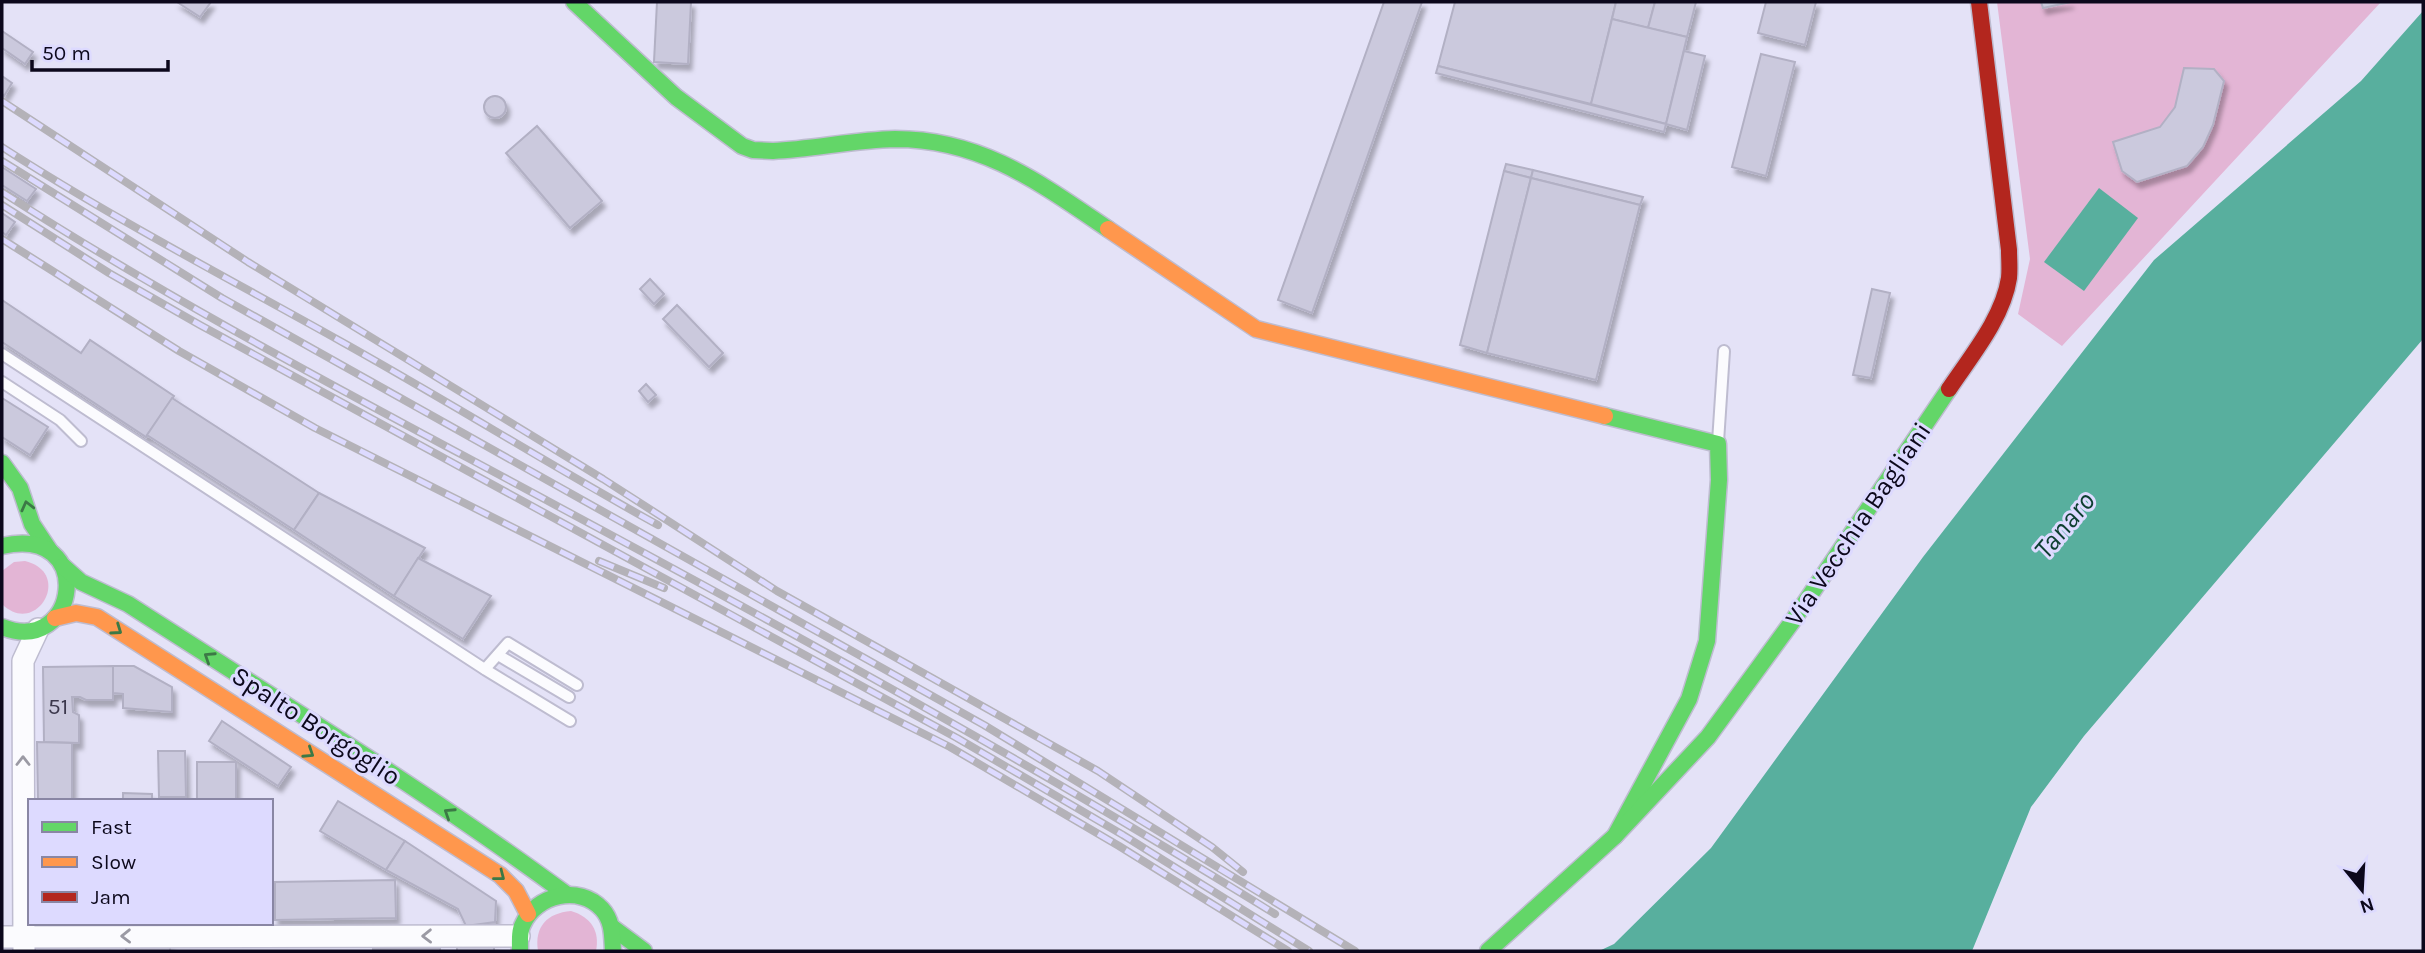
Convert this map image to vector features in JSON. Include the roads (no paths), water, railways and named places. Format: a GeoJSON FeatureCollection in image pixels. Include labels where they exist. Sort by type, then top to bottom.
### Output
{"type":"FeatureCollection","features":[{"type":"Feature","properties":{"kind":"street"},"geometry":{"type":"LineString","coordinates":[[574,2],[692,111],[735,142],[751,150],[782,150],[896,139],[953,144],[984,153],[1041,184],[1256,329],[1718,444],[1707,641],[1689,699],[1615,836]]}},
{"type":"Feature","properties":{"kind":"street","name":"Via Vecchia Bagliani"},"geometry":{"type":"LineString","coordinates":[[1488,951],[1615,836],[1708,737],[1792,622],[1973,353],[2000,306],[2009,278],[2009,250],[1979,2]]}},
{"type":"Feature","properties":{"kind":"street"},"geometry":{"type":"LineString","coordinates":[[2,463],[20,488],[32,524],[50,551]]}},
{"type":"Feature","properties":{"kind":"street"},"geometry":{"type":"LineString","coordinates":[[2,547],[25,541],[50,551]]}},
{"type":"Feature","properties":{"kind":"street","name":"Spalto Borgoglio"},"geometry":{"type":"LineString","coordinates":[[50,551],[81,582],[128,604],[514,856],[566,894],[590,899],[600,907],[613,928],[644,951]]}},
{"type":"Feature","properties":{"kind":"street"},"geometry":{"type":"LineString","coordinates":[[24,944],[23,661],[67,596],[63,566]]}},
{"type":"Feature","properties":{"kind":"street","name":"Spalto Borgoglio"},"geometry":{"type":"LineString","coordinates":[[2,627],[18,632],[79,612],[97,617],[500,875],[516,891],[528,914]]}},
{"type":"Feature","properties":{"kind":"street"},"geometry":{"type":"LineString","coordinates":[[2,937],[24,944],[520,944],[528,914],[538,903],[551,896],[566,894]]}},
{"type":"Feature","properties":{"kind":"street"},"geometry":{"type":"LineString","coordinates":[[613,928],[613,951]]}},
{"type":"Feature","properties":{"kind":"lane"},"geometry":{"type":"LineString","coordinates":[[1718,444],[1724,351]]}},
{"type":"Feature","properties":{"kind":"lane"},"geometry":{"type":"LineString","coordinates":[[2,354],[485,669],[570,721]]}},
{"type":"Feature","properties":{"kind":"lane"},"geometry":{"type":"LineString","coordinates":[[2,382],[60,420],[81,441]]}},
{"type":"Feature","properties":{"kind":"lane"},"geometry":{"type":"LineString","coordinates":[[485,669],[508,643],[577,685]]}},
{"type":"Feature","properties":{"kind":"lane"},"geometry":{"type":"LineString","coordinates":[[498,655],[569,697]]}},
{"type":"Feature","properties":{"kind":"water","name":"Tanaro"},"geometry":{"type":"Polygon","coordinates":[[[2423,11],[2423,339],[2084,736],[2031,807],[1972,951],[1599,951],[1614,944],[1711,848],[1923,557],[2154,260],[2361,81],[2423,11]]]}},
{"type":"Feature","properties":{"kind":"water"},"geometry":{"type":"Polygon","coordinates":[[[2099,188],[2138,218],[2084,291],[2044,262],[2099,188]]]}},
{"type":"Feature","properties":{"kind":"railway"},"geometry":{"type":"LineString","coordinates":[[2,101],[248,262],[603,479],[777,591],[1098,771],[1212,847],[1243,872]]}},
{"type":"Feature","properties":{"kind":"railway"},"geometry":{"type":"LineString","coordinates":[[2,147],[128,223],[382,364],[658,525]]}},
{"type":"Feature","properties":{"kind":"railway"},"geometry":{"type":"LineString","coordinates":[[2,161],[222,298],[984,725],[1355,951]]}},
{"type":"Feature","properties":{"kind":"railway"},"geometry":{"type":"LineString","coordinates":[[2,192],[212,318],[927,709],[1275,914]]}},
{"type":"Feature","properties":{"kind":"railway"},"geometry":{"type":"LineString","coordinates":[[2,205],[109,273],[200,325],[957,738],[1123,835],[1309,951]]}},
{"type":"Feature","properties":{"kind":"railway"},"geometry":{"type":"LineString","coordinates":[[2,239],[179,351],[315,428],[950,747],[1119,846],[1288,951]]}},
{"type":"Feature","properties":{"kind":"railway"},"geometry":{"type":"LineString","coordinates":[[599,561],[664,588]]}}]}
